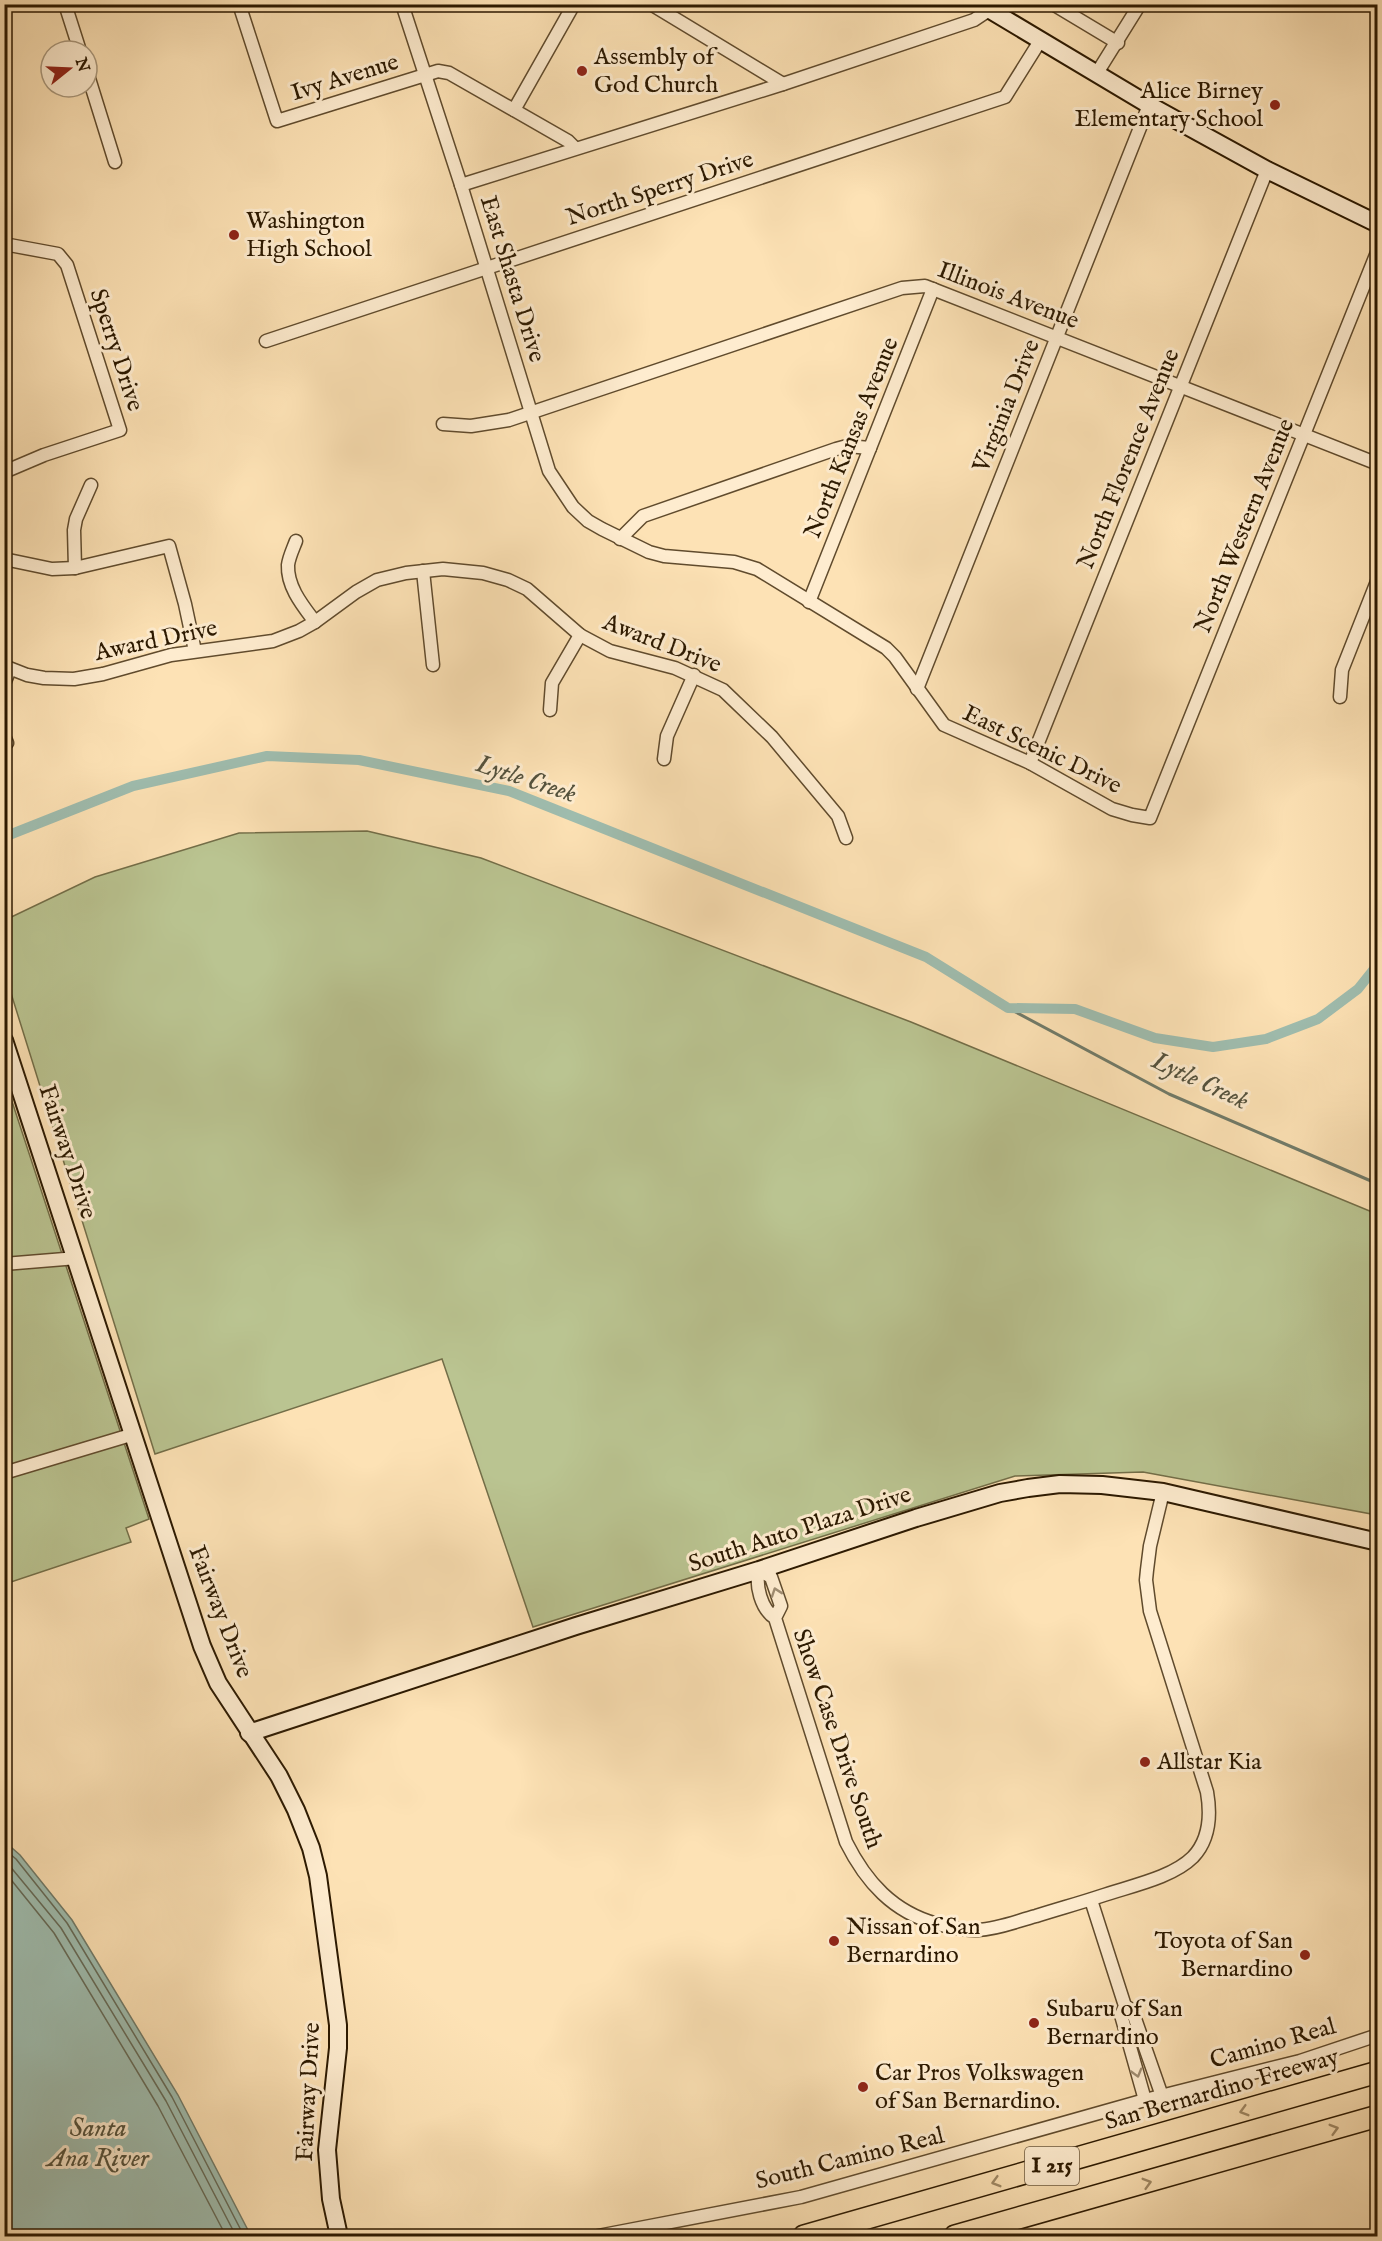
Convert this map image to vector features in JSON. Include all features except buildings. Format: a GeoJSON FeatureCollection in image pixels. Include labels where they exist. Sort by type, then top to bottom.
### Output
{"type":"FeatureCollection","features":[{"type":"Feature","properties":{"kind":"highway","name":"San Bernardino Freeway"},"geometry":{"type":"LineString","coordinates":[[804,2236],[1377,2072]]}},
{"type":"Feature","properties":{"kind":"highway","name":"I 215"},"geometry":{"type":"LineString","coordinates":[[955,2236],[1091,2200],[1377,2116]]}},
{"type":"Feature","properties":{"kind":"highway"},"geometry":{"type":"LineString","coordinates":[[993,2236],[1091,2200]]}},
{"type":"Feature","properties":{"kind":"street"},"geometry":{"type":"LineString","coordinates":[[65,4],[76,39]]}},
{"type":"Feature","properties":{"kind":"street","name":"Ivy Avenue"},"geometry":{"type":"LineString","coordinates":[[239,4],[277,121],[438,71],[449,73],[568,141],[575,148]]}},
{"type":"Feature","properties":{"kind":"street","name":"East Shasta Drive"},"geometry":{"type":"LineString","coordinates":[[402,4],[487,268],[549,471],[573,507],[588,521],[620,539]]}},
{"type":"Feature","properties":{"kind":"street"},"geometry":{"type":"LineString","coordinates":[[514,110],[574,4]]}},
{"type":"Feature","properties":{"kind":"street"},"geometry":{"type":"LineString","coordinates":[[651,4],[783,84]]}},
{"type":"Feature","properties":{"kind":"street"},"geometry":{"type":"LineString","coordinates":[[1053,4],[1118,43]]}},
{"type":"Feature","properties":{"kind":"street"},"geometry":{"type":"LineString","coordinates":[[1097,73],[1118,43],[1140,4]]}},
{"type":"Feature","properties":{"kind":"street"},"geometry":{"type":"LineString","coordinates":[[460,185],[783,84],[974,20],[985,7],[1149,105],[1267,170],[1377,224]]}},
{"type":"Feature","properties":{"kind":"street","name":"North Sperry Drive"},"geometry":{"type":"LineString","coordinates":[[266,341],[1005,97],[1040,41]]}},
{"type":"Feature","properties":{"kind":"street"},"geometry":{"type":"LineString","coordinates":[[95,99],[115,162]]}},
{"type":"Feature","properties":{"kind":"street","name":"Virginia Drive"},"geometry":{"type":"LineString","coordinates":[[917,689],[1149,105]]}},
{"type":"Feature","properties":{"kind":"street","name":"North Florence Avenue"},"geometry":{"type":"LineString","coordinates":[[1030,763],[1267,170]]}},
{"type":"Feature","properties":{"kind":"street","name":"Sperry Drive"},"geometry":{"type":"LineString","coordinates":[[4,244],[58,254],[67,265],[120,430],[36,458],[4,472]]}},
{"type":"Feature","properties":{"kind":"street","name":"North Western Avenue"},"geometry":{"type":"LineString","coordinates":[[1150,818],[1377,250]]}},
{"type":"Feature","properties":{"kind":"street","name":"Illinois Avenue"},"geometry":{"type":"LineString","coordinates":[[443,424],[486,425],[902,288],[925,286],[1377,464]]}},
{"type":"Feature","properties":{"kind":"street","name":"North Kansas Avenue"},"geometry":{"type":"LineString","coordinates":[[809,602],[933,289]]}},
{"type":"Feature","properties":{"kind":"street"},"geometry":{"type":"LineString","coordinates":[[620,539],[643,516],[836,449],[847,446],[870,448]]}},
{"type":"Feature","properties":{"kind":"street"},"geometry":{"type":"LineString","coordinates":[[75,568],[76,519],[91,485]]}},
{"type":"Feature","properties":{"kind":"street","name":"East Scenic Drive"},"geometry":{"type":"LineString","coordinates":[[620,539],[664,556],[734,562],[768,576],[886,648],[944,725],[1030,763],[1112,809],[1132,816],[1150,818]]}},
{"type":"Feature","properties":{"kind":"street"},"geometry":{"type":"LineString","coordinates":[[296,541],[288,566],[291,579],[300,601],[315,622]]}},
{"type":"Feature","properties":{"kind":"street"},"geometry":{"type":"LineString","coordinates":[[4,559],[44,568],[75,568],[169,546],[195,651]]}},
{"type":"Feature","properties":{"kind":"street","name":"Award Drive"},"geometry":{"type":"LineString","coordinates":[[7,668],[44,678],[74,680],[103,674],[155,658],[273,641],[299,632],[377,580],[423,571],[471,570],[508,580],[527,589],[580,635],[625,656],[662,664],[694,675],[723,690],[772,737],[838,816],[846,838]]}},
{"type":"Feature","properties":{"kind":"street"},"geometry":{"type":"LineString","coordinates":[[423,571],[433,665]]}},
{"type":"Feature","properties":{"kind":"street"},"geometry":{"type":"LineString","coordinates":[[1340,697],[1342,670],[1376,586]]}},
{"type":"Feature","properties":{"kind":"street"},"geometry":{"type":"LineString","coordinates":[[550,710],[552,682],[580,635]]}},
{"type":"Feature","properties":{"kind":"street"},"geometry":{"type":"LineString","coordinates":[[4,684],[7,668]]}},
{"type":"Feature","properties":{"kind":"street"},"geometry":{"type":"LineString","coordinates":[[664,759],[667,736],[694,675]]}},
{"type":"Feature","properties":{"kind":"street","name":"Fairway Drive"},"geometry":{"type":"LineString","coordinates":[[4,1040],[202,1647],[218,1683],[279,1776],[311,1848],[318,1876],[338,2025],[327,2150],[331,2199],[339,2236]]}},
{"type":"Feature","properties":{"kind":"street"},"geometry":{"type":"LineString","coordinates":[[4,1264],[77,1258]]}},
{"type":"Feature","properties":{"kind":"street"},"geometry":{"type":"LineString","coordinates":[[4,1473],[134,1434]]}},
{"type":"Feature","properties":{"kind":"street","name":"South Auto Plaza Drive"},"geometry":{"type":"LineString","coordinates":[[249,1733],[576,1626],[1000,1493],[1060,1484],[1102,1485],[1163,1492],[1377,1542]]}},
{"type":"Feature","properties":{"kind":"street","name":"Show Case Drive South"},"geometry":{"type":"LineString","coordinates":[[759,1570],[771,1577],[781,1606],[774,1618],[846,1842],[857,1865],[883,1895],[906,1912],[927,1921],[960,1929],[978,1930],[1000,1927],[1091,1900],[1174,1871],[1194,1856],[1206,1834],[1210,1809],[1207,1792],[1150,1611],[1146,1580],[1150,1546],[1163,1492]]}},
{"type":"Feature","properties":{"kind":"street"},"geometry":{"type":"LineString","coordinates":[[1091,1900],[1125,2006],[1121,2015],[1145,2100]]}},
{"type":"Feature","properties":{"kind":"street"},"geometry":{"type":"LineString","coordinates":[[1125,2006],[1132,2010],[1162,2096]]}},
{"type":"Feature","properties":{"kind":"street","name":"Camino Real"},"geometry":{"type":"LineString","coordinates":[[1145,2100],[1300,2061],[1377,2035]]}},
{"type":"Feature","properties":{"kind":"street","name":"South Camino Real"},"geometry":{"type":"LineString","coordinates":[[598,2236],[801,2197],[1145,2100]]}},
{"type":"Feature","properties":{"kind":"green space"},"geometry":{"type":"Polygon","coordinates":[[[367,831],[481,858],[911,1022],[1377,1214],[1377,1515],[1143,1472],[1015,1476],[533,1627],[442,1359],[155,1454],[5,974],[5,920],[95,877],[239,833],[367,831]]]}},
{"type":"Feature","properties":{"kind":"green space"},"geometry":{"type":"Polygon","coordinates":[[[4,1077],[149,1519],[126,1528],[131,1542],[5,1584],[4,1077]]]}},
{"type":"Feature","properties":{"kind":"water","name":"Santa Ana River"},"geometry":{"type":"Polygon","coordinates":[[[4,1841],[20,1855],[72,1920],[178,2095],[251,2236],[12,2236],[4,2223],[4,1841]]]}},
{"type":"Feature","properties":{"kind":"waterway","name":"Lytle Creek"},"geometry":{"type":"LineString","coordinates":[[4,837],[133,786],[267,756],[359,760],[509,791],[926,957],[1008,1008],[1075,1009],[1155,1038],[1213,1047],[1266,1039],[1318,1019],[1358,989],[1378,964]]}},
{"type":"Feature","properties":{"kind":"waterway","name":"Lytle Creek"},"geometry":{"type":"LineString","coordinates":[[1008,1008],[1169,1094],[1378,1184]]}},
{"type":"Feature","properties":{"kind":"place","name":"Assembly of God Church"},"geometry":{"type":"Point","coordinates":[582,71]}},
{"type":"Feature","properties":{"kind":"place","name":"Alice Birney Elementary School"},"geometry":{"type":"Point","coordinates":[1275,105]}},
{"type":"Feature","properties":{"kind":"place","name":"Washington High School"},"geometry":{"type":"Point","coordinates":[234,235]}},
{"type":"Feature","properties":{"kind":"place","name":"Allstar Kia"},"geometry":{"type":"Point","coordinates":[1145,1762]}},
{"type":"Feature","properties":{"kind":"place","name":"Nissan of San Bernardino"},"geometry":{"type":"Point","coordinates":[834,1941]}},
{"type":"Feature","properties":{"kind":"place","name":"Toyota of San Bernardino"},"geometry":{"type":"Point","coordinates":[1305,1955]}},
{"type":"Feature","properties":{"kind":"place","name":"Subaru of San Bernardino"},"geometry":{"type":"Point","coordinates":[1034,2023]}},
{"type":"Feature","properties":{"kind":"place","name":"Car Pros Volkswagen of San Bernardino."},"geometry":{"type":"Point","coordinates":[863,2087]}}]}
